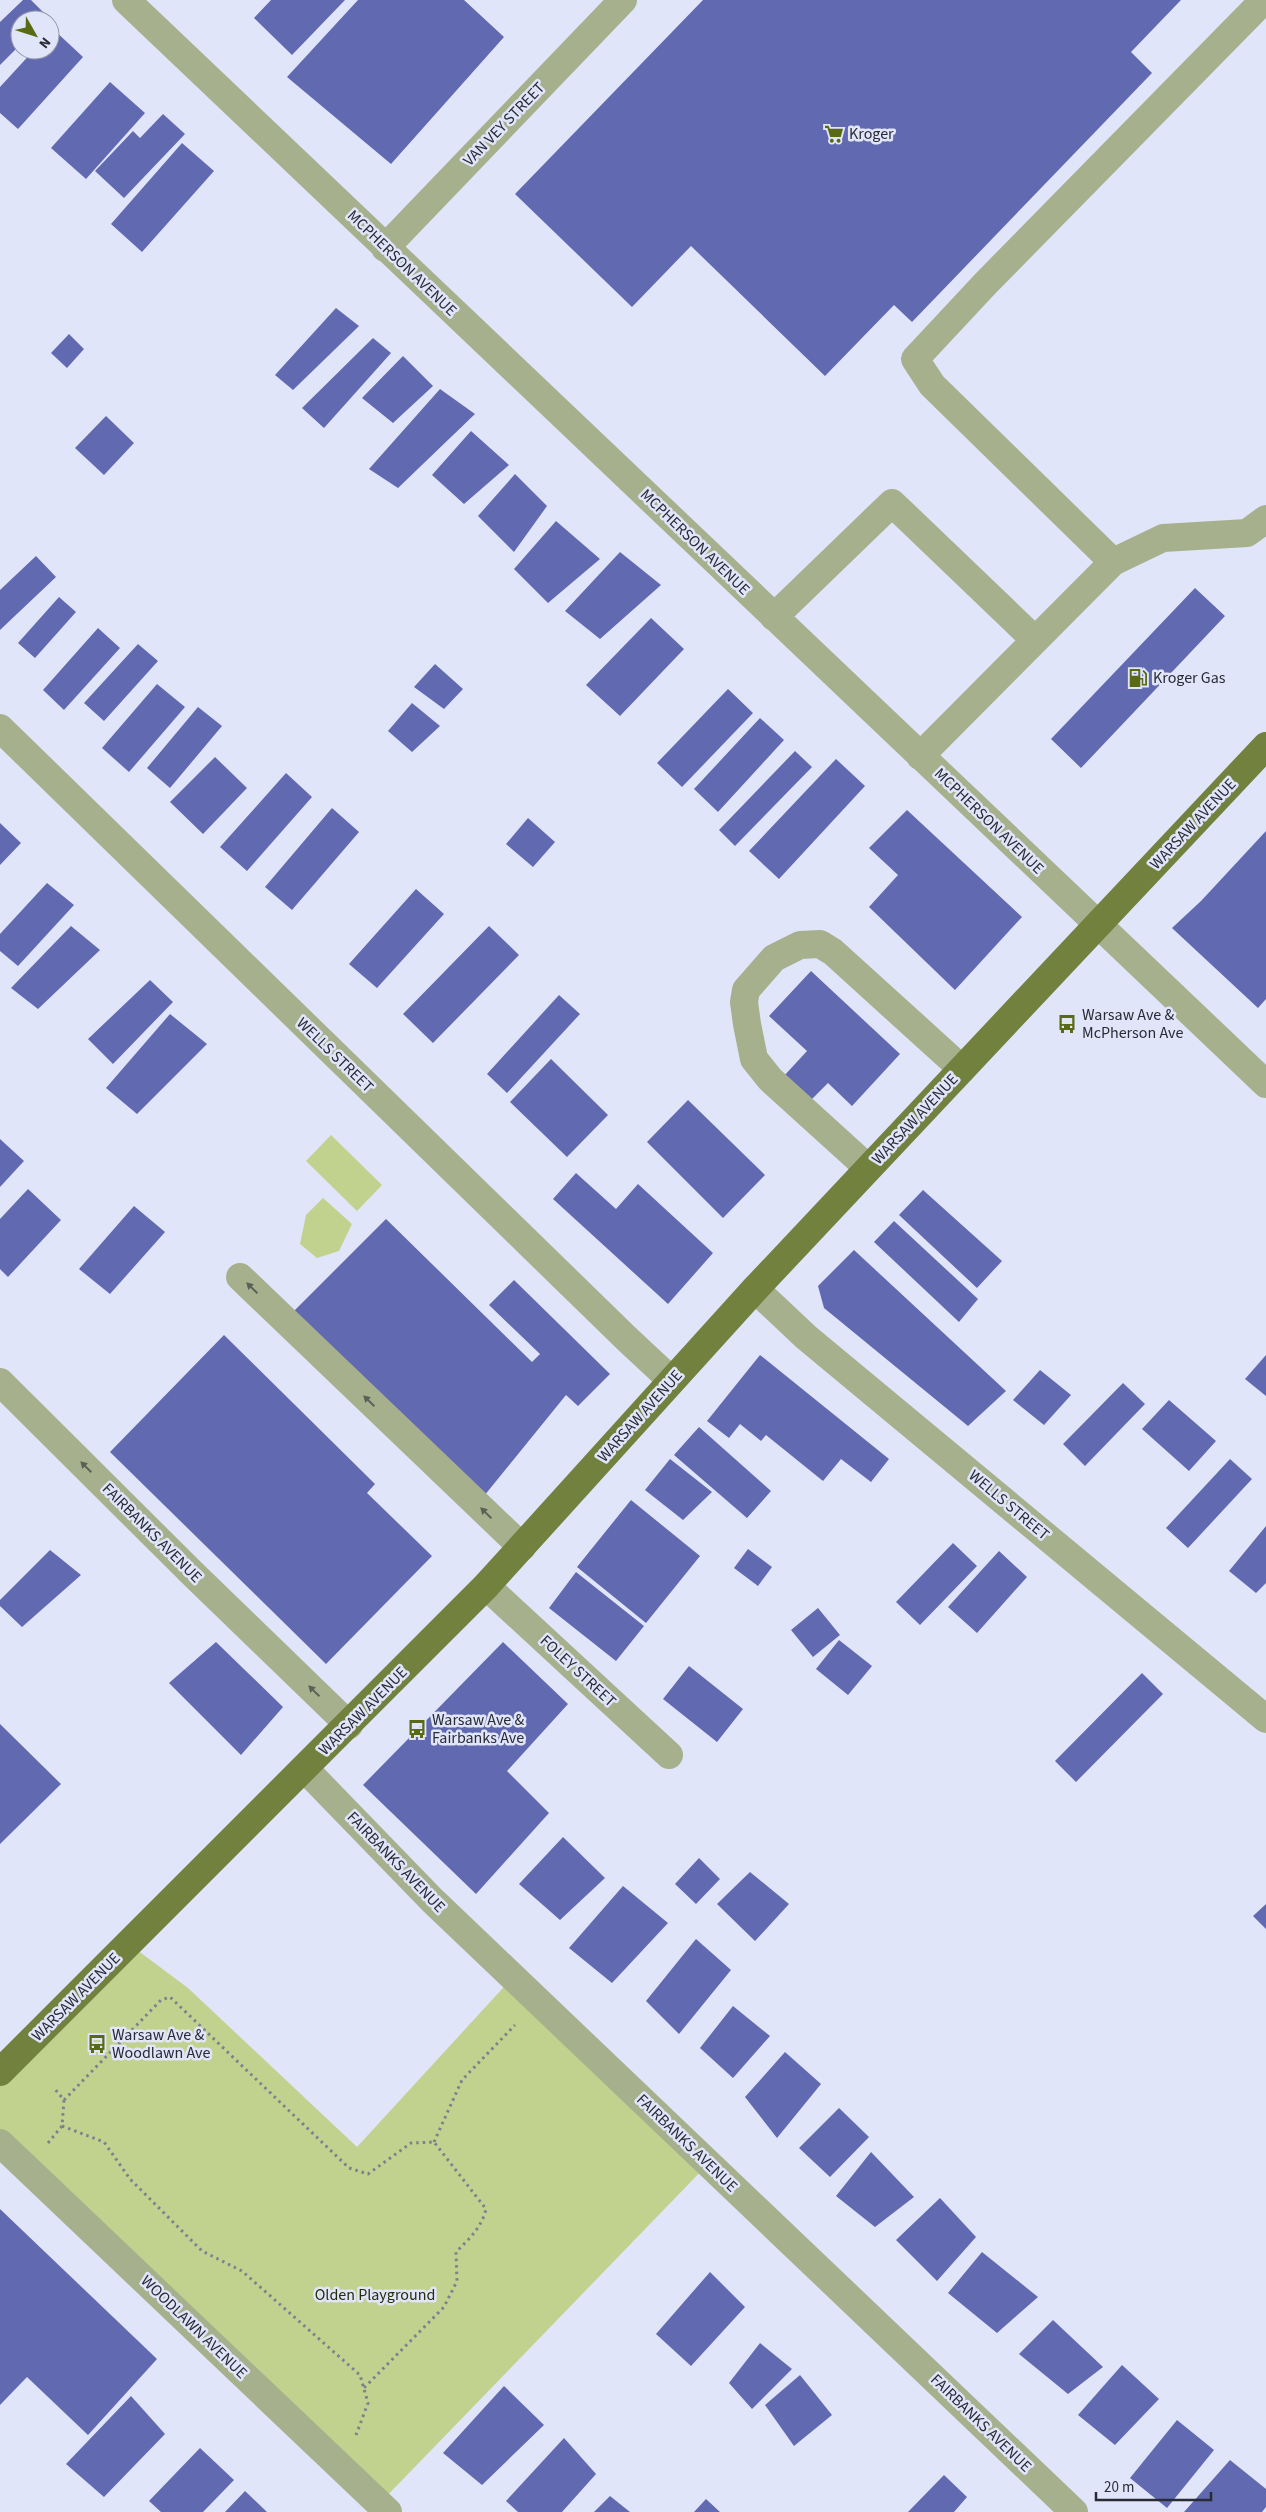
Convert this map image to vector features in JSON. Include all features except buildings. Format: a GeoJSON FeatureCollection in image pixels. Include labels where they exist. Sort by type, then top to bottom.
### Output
{"type":"FeatureCollection","features":[{"type":"Feature","properties":{"kind":"main road","name":"WARSAW AVENUE"},"geometry":{"type":"LineString","coordinates":[[0,2072],[486,1586],[754,1290],[1266,746]]}},
{"type":"Feature","properties":{"kind":"street","name":"MCPHERSON AVENUE"},"geometry":{"type":"LineString","coordinates":[[126,0],[1266,1084]]}},
{"type":"Feature","properties":{"kind":"street","name":"VAN VEY STREET"},"geometry":{"type":"LineString","coordinates":[[385,248],[623,0]]}},
{"type":"Feature","properties":{"kind":"street"},"geometry":{"type":"LineString","coordinates":[[1113,562],[932,385],[915,359],[986,283],[1264,0]]}},
{"type":"Feature","properties":{"kind":"street"},"geometry":{"type":"LineString","coordinates":[[774,617],[892,503],[1035,640]]}},
{"type":"Feature","properties":{"kind":"street"},"geometry":{"type":"LineString","coordinates":[[920,756],[1113,562],[1163,538],[1247,533],[1266,519]]}},
{"type":"Feature","properties":{"kind":"street","name":"WELLS STREET"},"geometry":{"type":"LineString","coordinates":[[0,728],[619,1332],[671,1380]]}},
{"type":"Feature","properties":{"kind":"street"},"geometry":{"type":"LineString","coordinates":[[868,1168],[770,1079],[754,1059],[744,1002],[746,990],[774,958],[800,945],[820,944],[832,952],[962,1069]]}},
{"type":"Feature","properties":{"kind":"street"},"geometry":{"type":"LineString","coordinates":[[240,1277],[522,1547]]}},
{"type":"Feature","properties":{"kind":"street","name":"WELLS STREET"},"geometry":{"type":"LineString","coordinates":[[754,1290],[806,1337],[1266,1719]]}},
{"type":"Feature","properties":{"kind":"street","name":"FAIRBANKS AVENUE"},"geometry":{"type":"LineString","coordinates":[[0,1382],[192,1574],[349,1725]]}},
{"type":"Feature","properties":{"kind":"street","name":"FOLEY STREET"},"geometry":{"type":"LineString","coordinates":[[486,1586],[669,1755]]}},
{"type":"Feature","properties":{"kind":"street","name":"FAIRBANKS AVENUE"},"geometry":{"type":"LineString","coordinates":[[305,1769],[432,1900],[1074,2512]]}},
{"type":"Feature","properties":{"kind":"street","name":"WOODLAWN AVENUE"},"geometry":{"type":"LineString","coordinates":[[0,2143],[388,2512]]}},
{"type":"Feature","properties":{"kind":"path"},"geometry":{"type":"LineString","coordinates":[[48,2144],[62,2126],[64,2100],[162,2000],[170,1997],[349,2168],[368,2174],[411,2143],[434,2142]]}},
{"type":"Feature","properties":{"kind":"path"},"geometry":{"type":"LineString","coordinates":[[434,2142],[462,2080],[518,2021],[540,2003]]}},
{"type":"Feature","properties":{"kind":"path"},"geometry":{"type":"LineString","coordinates":[[54,2088],[64,2100]]}},
{"type":"Feature","properties":{"kind":"path"},"geometry":{"type":"LineString","coordinates":[[62,2126],[104,2142],[130,2179],[202,2251],[242,2271],[360,2376],[368,2403],[355,2436]]}},
{"type":"Feature","properties":{"kind":"path"},"geometry":{"type":"LineString","coordinates":[[364,2388],[444,2307],[457,2280],[456,2252],[474,2233],[484,2218],[486,2209],[434,2142]]}},
{"type":"Feature","properties":{"kind":"green space"},"geometry":{"type":"Polygon","coordinates":[[[331,1135],[382,1185],[357,1211],[306,1161],[331,1135]]]}},
{"type":"Feature","properties":{"kind":"green space"},"geometry":{"type":"Polygon","coordinates":[[[323,1198],[352,1224],[339,1251],[317,1258],[300,1244],[306,1215],[323,1198]]]}},
{"type":"Feature","properties":{"kind":"green space","name":"Olden Playground"},"geometry":{"type":"Polygon","coordinates":[[[129,1944],[188,1988],[357,2147],[513,1977],[709,2163],[379,2504],[0,2143],[0,2072],[129,1944]]]}},
{"type":"Feature","properties":{"kind":"place","name":"Kroger"},"geometry":{"type":"Point","coordinates":[834,134]}},
{"type":"Feature","properties":{"kind":"place","name":"Kroger Gas"},"geometry":{"type":"Point","coordinates":[1138,678]}},
{"type":"Feature","properties":{"kind":"place","name":"Warsaw Ave & McPherson Ave"},"geometry":{"type":"Point","coordinates":[1067,1024]}},
{"type":"Feature","properties":{"kind":"place","name":"Warsaw Ave & Fairbanks Ave"},"geometry":{"type":"Point","coordinates":[417,1729]}},
{"type":"Feature","properties":{"kind":"place","name":"Warsaw Ave & Woodlawn Ave"},"geometry":{"type":"Point","coordinates":[97,2044]}}]}
